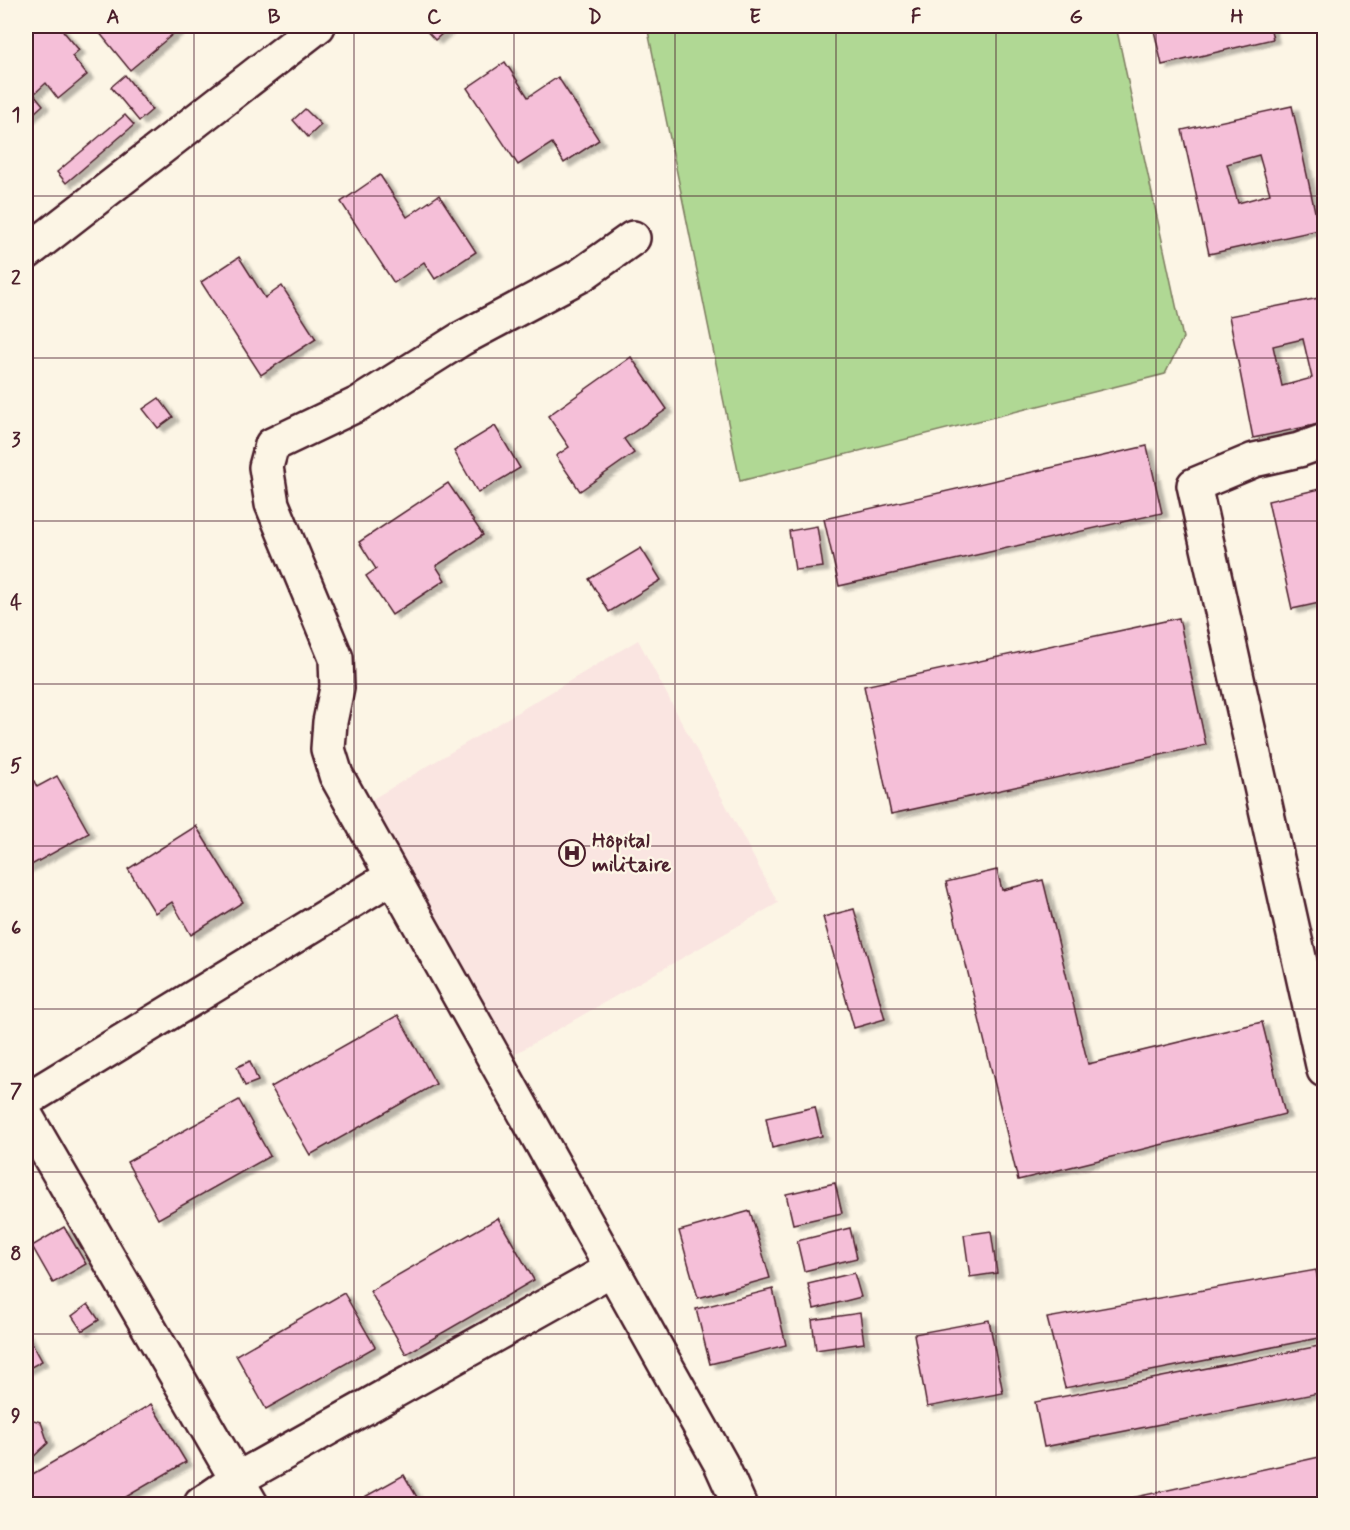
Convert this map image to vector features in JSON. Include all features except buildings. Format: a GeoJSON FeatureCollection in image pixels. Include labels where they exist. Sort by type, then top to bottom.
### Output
{"type":"FeatureCollection","features":[{"type":"Feature","properties":{"kind":"street"},"geometry":{"type":"LineString","coordinates":[[26,253],[318,26]]}},
{"type":"Feature","properties":{"kind":"street"},"geometry":{"type":"LineString","coordinates":[[633,238],[581,274],[461,339],[358,404],[272,445],[266,467],[272,504],[336,658],[337,688],[330,722],[328,749],[336,775],[722,1464],[739,1504]]}},
{"type":"Feature","properties":{"kind":"street"},"geometry":{"type":"LineString","coordinates":[[1324,441],[1299,450],[1254,460],[1194,485],[1324,1070]]}},
{"type":"Feature","properties":{"kind":"street"},"geometry":{"type":"LineString","coordinates":[[26,1100],[393,876]]}},
{"type":"Feature","properties":{"kind":"street"},"geometry":{"type":"LineString","coordinates":[[26,1116],[244,1492]]}},
{"type":"Feature","properties":{"kind":"street"},"geometry":{"type":"LineString","coordinates":[[201,1504],[244,1492],[612,1269]]}},
{"type":"Feature","properties":{"kind":"shaded area","name":"Hôpital militaire"},"geometry":{"type":"Polygon","coordinates":[[[638,640],[778,903],[506,1059],[366,803],[638,640]]]}},
{"type":"Feature","properties":{"kind":"green space"},"geometry":{"type":"Polygon","coordinates":[[[647,26],[1116,26],[1183,338],[1165,374],[740,481],[647,26]]]}},
{"type":"Feature","properties":{"kind":"place","name":"Hôpital militaire"},"geometry":{"type":"Point","coordinates":[572,853]}}]}
